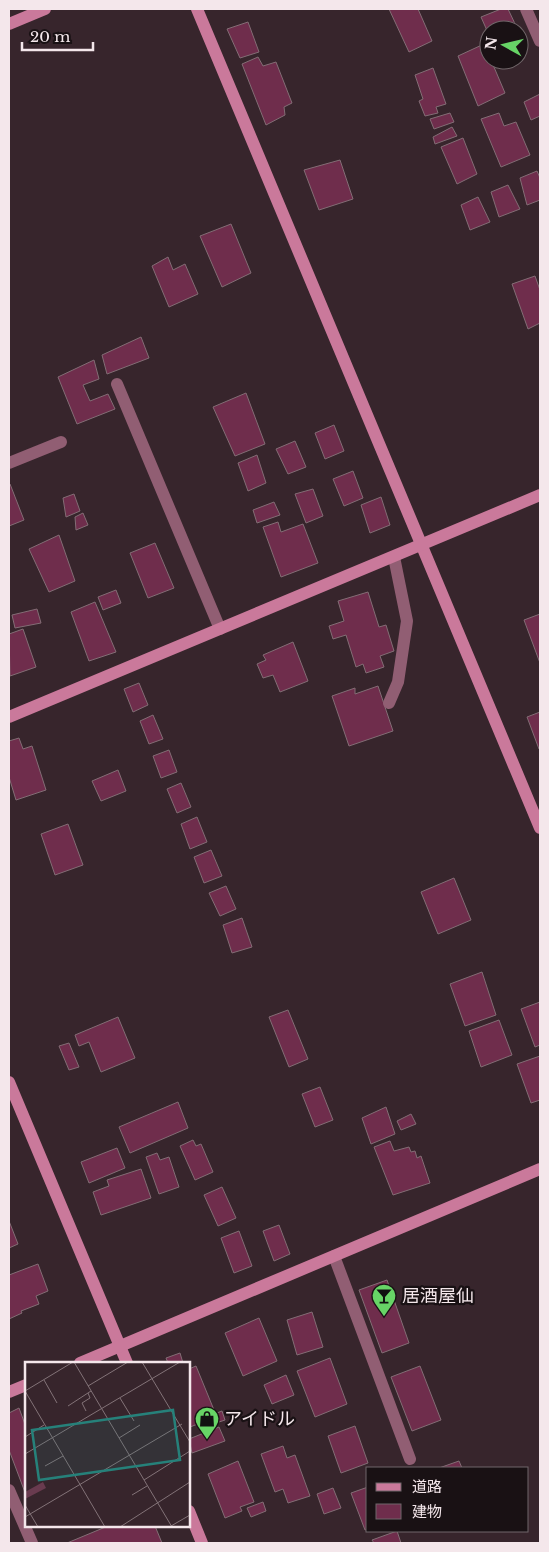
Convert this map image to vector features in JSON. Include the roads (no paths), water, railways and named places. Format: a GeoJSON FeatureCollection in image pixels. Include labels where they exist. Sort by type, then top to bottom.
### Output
{"type":"FeatureCollection","features":[{"type":"Feature","properties":{"kind":"street"},"geometry":{"type":"LineString","coordinates":[[9,24],[45,9]]}},
{"type":"Feature","properties":{"kind":"street"},"geometry":{"type":"LineString","coordinates":[[197,9],[540,828]]}},
{"type":"Feature","properties":{"kind":"street"},"geometry":{"type":"LineString","coordinates":[[526,9],[540,41]]}},
{"type":"Feature","properties":{"kind":"street"},"geometry":{"type":"LineString","coordinates":[[117,384],[220,629]]}},
{"type":"Feature","properties":{"kind":"street"},"geometry":{"type":"LineString","coordinates":[[9,463],[61,442]]}},
{"type":"Feature","properties":{"kind":"street"},"geometry":{"type":"LineString","coordinates":[[9,717],[540,495]]}},
{"type":"Feature","properties":{"kind":"street"},"geometry":{"type":"LineString","coordinates":[[389,703],[398,682],[407,621],[394,557]]}},
{"type":"Feature","properties":{"kind":"street"},"geometry":{"type":"LineString","coordinates":[[9,1082],[127,1362]]}},
{"type":"Feature","properties":{"kind":"street"},"geometry":{"type":"LineString","coordinates":[[82,1362],[540,1169]]}},
{"type":"Feature","properties":{"kind":"street"},"geometry":{"type":"LineString","coordinates":[[334,1256],[410,1459]]}},
{"type":"Feature","properties":{"kind":"street"},"geometry":{"type":"LineString","coordinates":[[9,1392],[25,1385]]}},
{"type":"Feature","properties":{"kind":"street"},"geometry":{"type":"LineString","coordinates":[[9,1490],[25,1527]]}},
{"type":"Feature","properties":{"kind":"street"},"geometry":{"type":"LineString","coordinates":[[190,1513],[202,1543]]}},
{"type":"Feature","properties":{"kind":"street"},"geometry":{"type":"LineString","coordinates":[[25,1527],[32,1543]]}},
{"type":"Feature","properties":{"kind":"place","name":"居酒屋仙"},"geometry":{"type":"Point","coordinates":[384,1317]}},
{"type":"Feature","properties":{"kind":"place","name":"アイドル"},"geometry":{"type":"Point","coordinates":[207,1440]}}]}
